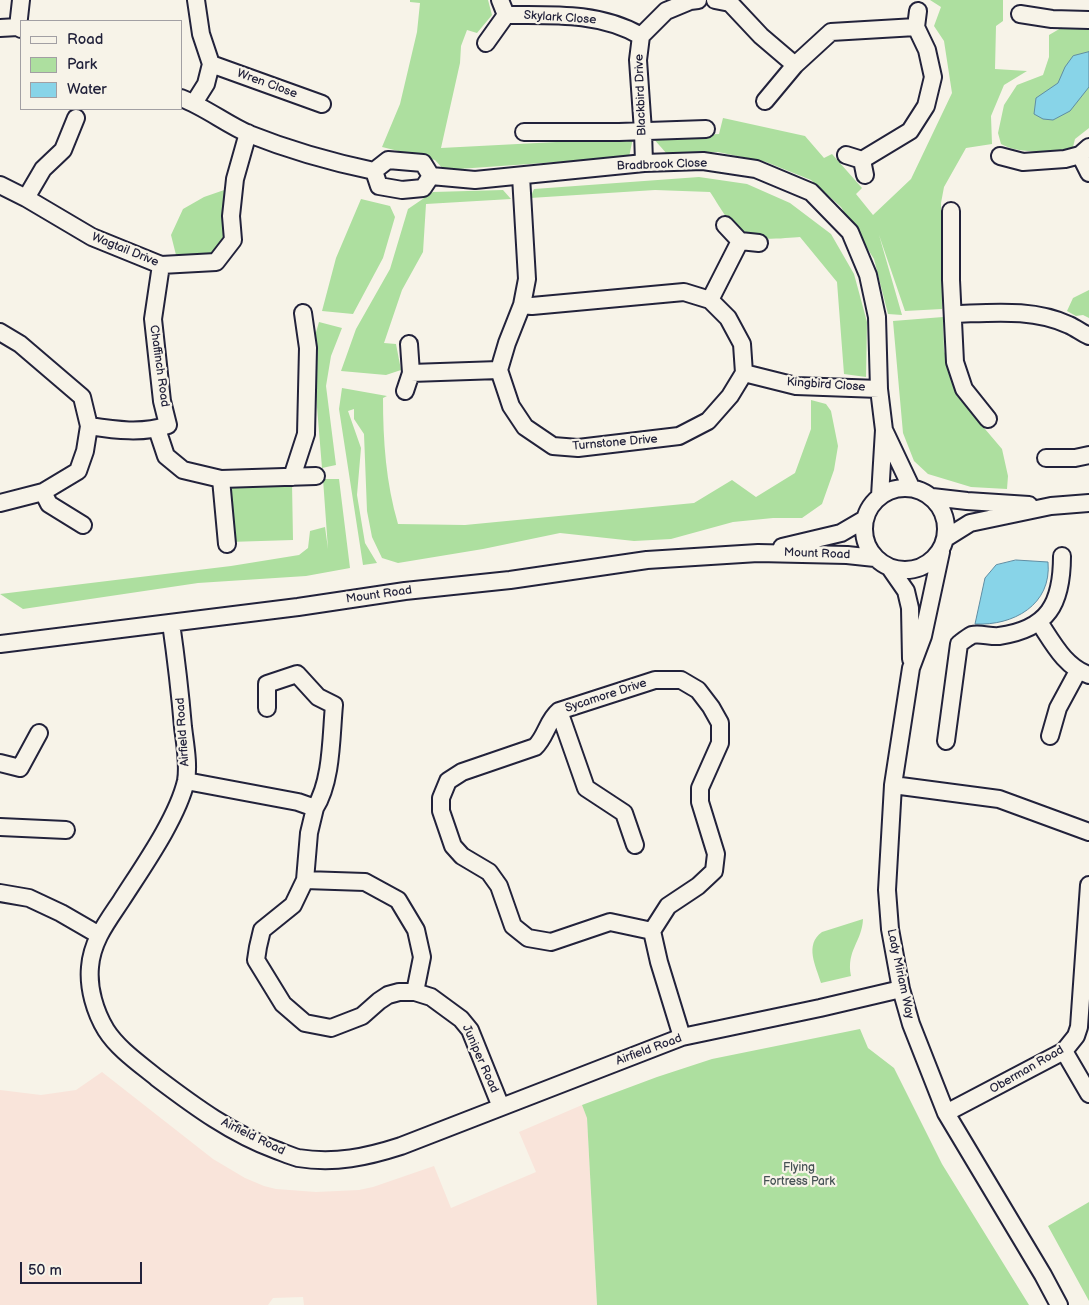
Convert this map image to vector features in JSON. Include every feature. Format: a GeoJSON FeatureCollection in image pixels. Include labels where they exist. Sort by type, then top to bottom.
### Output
{"type":"FeatureCollection","features":[{"type":"Feature","properties":{"kind":"street"},"geometry":{"type":"LineString","coordinates":[[20,20],[21,0]]}},
{"type":"Feature","properties":{"kind":"street"},"geometry":{"type":"LineString","coordinates":[[196,0],[201,34],[211,64],[206,84],[188,101],[248,133],[331,162],[374,171],[388,160],[404,160],[423,164],[431,176],[423,188],[402,190],[379,186],[374,171]]}},
{"type":"Feature","properties":{"kind":"street","name":"Blackbird Drive"},"geometry":{"type":"LineString","coordinates":[[644,163],[638,60],[641,36],[666,11],[690,1],[698,0]]}},
{"type":"Feature","properties":{"kind":"street"},"geometry":{"type":"LineString","coordinates":[[715,0],[730,3],[761,36],[795,65]]}},
{"type":"Feature","properties":{"kind":"street","name":"Skylark Close"},"geometry":{"type":"LineString","coordinates":[[486,43],[503,7],[592,18],[625,27],[641,36]]}},
{"type":"Feature","properties":{"kind":"street"},"geometry":{"type":"LineString","coordinates":[[1020,14],[1052,19],[1089,20]]}},
{"type":"Feature","properties":{"kind":"street"},"geometry":{"type":"LineString","coordinates":[[765,100],[795,65],[832,32],[917,19],[928,50],[934,76],[926,106],[910,130],[864,168],[846,155]]}},
{"type":"Feature","properties":{"kind":"street"},"geometry":{"type":"LineString","coordinates":[[0,28],[20,28]]}},
{"type":"Feature","properties":{"kind":"street","name":"Wren Close"},"geometry":{"type":"LineString","coordinates":[[211,64],[322,104]]}},
{"type":"Feature","properties":{"kind":"street"},"geometry":{"type":"LineString","coordinates":[[26,198],[43,169],[63,150],[76,118]]}},
{"type":"Feature","properties":{"kind":"street"},"geometry":{"type":"LineString","coordinates":[[524,132],[706,129]]}},
{"type":"Feature","properties":{"kind":"street","name":"Wagtail Drive"},"geometry":{"type":"LineString","coordinates":[[0,185],[92,237],[161,265],[216,262],[233,240],[231,216],[234,179],[248,133]]}},
{"type":"Feature","properties":{"kind":"street"},"geometry":{"type":"LineString","coordinates":[[1000,156],[1023,162],[1065,159],[1084,151],[1089,173]]}},
{"type":"Feature","properties":{"kind":"street","name":"Bradbrook Close"},"geometry":{"type":"LineString","coordinates":[[431,176],[475,180],[644,163],[703,161],[756,169],[811,192],[850,232],[868,275],[878,318],[880,389],[884,430],[880,496]]}},
{"type":"Feature","properties":{"kind":"street"},"geometry":{"type":"LineString","coordinates":[[410,373],[499,370],[522,305],[527,279],[521,176]]}},
{"type":"Feature","properties":{"kind":"street"},"geometry":{"type":"LineString","coordinates":[[951,212],[952,314],[955,362],[964,389],[988,419]]}},
{"type":"Feature","properties":{"kind":"street"},"geometry":{"type":"LineString","coordinates":[[725,225],[740,241],[759,243]]}},
{"type":"Feature","properties":{"kind":"street"},"geometry":{"type":"LineString","coordinates":[[710,300],[740,241]]}},
{"type":"Feature","properties":{"kind":"street","name":"Chaffinch Road"},"geometry":{"type":"LineString","coordinates":[[157,429],[168,425],[162,401],[153,319],[161,265]]}},
{"type":"Feature","properties":{"kind":"street"},"geometry":{"type":"LineString","coordinates":[[522,305],[532,306],[684,292],[710,300],[728,318],[742,344],[744,373]]}},
{"type":"Feature","properties":{"kind":"street"},"geometry":{"type":"LineString","coordinates":[[292,477],[306,434],[308,348],[304,313]]}},
{"type":"Feature","properties":{"kind":"street"},"geometry":{"type":"LineString","coordinates":[[952,314],[1032,314],[1068,324],[1089,336]]}},
{"type":"Feature","properties":{"kind":"street"},"geometry":{"type":"LineString","coordinates":[[0,332],[20,344],[82,396],[89,426],[85,451],[78,471],[43,492],[0,503]]}},
{"type":"Feature","properties":{"kind":"street"},"geometry":{"type":"LineString","coordinates":[[404,391],[410,373],[409,344]]}},
{"type":"Feature","properties":{"kind":"street","name":"Turnstone Drive"},"geometry":{"type":"LineString","coordinates":[[499,370],[511,406],[525,427],[553,446],[578,448],[678,436],[708,420],[730,396],[744,373]]}},
{"type":"Feature","properties":{"kind":"street","name":"Kingbird Close"},"geometry":{"type":"LineString","coordinates":[[744,373],[796,386],[880,389]]}},
{"type":"Feature","properties":{"kind":"street"},"geometry":{"type":"LineString","coordinates":[[89,426],[123,431],[157,429],[166,456],[182,470],[221,479],[316,476]]}},
{"type":"Feature","properties":{"kind":"street","name":"Bradbrook Close"},"geometry":{"type":"LineString","coordinates":[[884,430],[911,487]]}},
{"type":"Feature","properties":{"kind":"street"},"geometry":{"type":"LineString","coordinates":[[1046,458],[1075,458],[1089,455]]}},
{"type":"Feature","properties":{"kind":"street"},"geometry":{"type":"LineString","coordinates":[[221,479],[227,544]]}},
{"type":"Feature","properties":{"kind":"street"},"geometry":{"type":"LineString","coordinates":[[943,545],[947,522],[942,508],[932,496],[922,490],[900,487],[889,490],[870,506],[865,520],[864,533],[868,546],[875,558],[890,568],[913,570],[933,560],[943,545],[970,523],[1051,506]]}},
{"type":"Feature","properties":{"kind":"street"},"geometry":{"type":"LineString","coordinates":[[43,492],[49,504],[83,525]]}},
{"type":"Feature","properties":{"kind":"street"},"geometry":{"type":"LineString","coordinates":[[932,496],[967,502],[1051,506],[1089,503]]}},
{"type":"Feature","properties":{"kind":"street","name":"Mount Road"},"geometry":{"type":"LineString","coordinates":[[758,553],[841,533],[865,520]]}},
{"type":"Feature","properties":{"kind":"street","name":"Lady Miriam Way"},"geometry":{"type":"LineString","coordinates":[[911,668],[923,636],[943,545]]}},
{"type":"Feature","properties":{"kind":"street","name":"Mount Road"},"geometry":{"type":"LineString","coordinates":[[0,644],[298,607],[405,591],[510,580],[647,560],[758,553],[847,555],[875,558]]}},
{"type":"Feature","properties":{"kind":"street"},"geometry":{"type":"LineString","coordinates":[[946,740],[959,644],[973,635],[996,636],[1010,634],[1039,622],[1056,597],[1062,579],[1062,556]]}},
{"type":"Feature","properties":{"kind":"street","name":"Lady Miriam Way"},"geometry":{"type":"LineString","coordinates":[[890,568],[906,591],[910,608],[911,668],[893,785],[887,890],[890,929],[901,989],[911,1024],[946,1113],[1058,1305]]}},
{"type":"Feature","properties":{"kind":"street"},"geometry":{"type":"LineString","coordinates":[[1039,622],[1066,661],[1083,673],[1058,708],[1050,736]]}},
{"type":"Feature","properties":{"kind":"street","name":"Airfield Road"},"geometry":{"type":"LineString","coordinates":[[171,623],[186,758],[186,781],[171,820],[99,935],[92,951],[90,985],[96,1008],[107,1031],[140,1065],[197,1108],[264,1146],[296,1157],[322,1160],[361,1157],[401,1146],[682,1037],[901,989]]}},
{"type":"Feature","properties":{"kind":"street","name":"Juniper Road"},"geometry":{"type":"LineString","coordinates":[[267,708],[267,684],[297,674],[318,697],[334,704],[329,760],[322,797],[315,808],[309,833],[305,880],[293,905],[262,930],[256,960],[283,1004],[305,1023],[331,1028],[362,1016],[379,1000],[400,992],[415,992],[431,997],[461,1019],[470,1030],[501,1106]]}},
{"type":"Feature","properties":{"kind":"street","name":"Sycamore Drive"},"geometry":{"type":"LineString","coordinates":[[655,680],[681,680],[698,690],[712,707],[720,722],[720,743],[700,788],[700,802],[716,854],[714,871],[698,886],[668,906],[652,931],[610,922],[551,942],[528,938],[513,926],[499,886],[489,872],[462,856],[453,846],[441,811],[441,798],[448,781],[462,772],[535,747],[552,716],[559,711],[655,680]]}},
{"type":"Feature","properties":{"kind":"street","name":"Sycamore Drive"},"geometry":{"type":"LineString","coordinates":[[559,711],[586,788],[624,813],[635,845]]}},
{"type":"Feature","properties":{"kind":"street"},"geometry":{"type":"LineString","coordinates":[[0,763],[20,768],[39,733]]}},
{"type":"Feature","properties":{"kind":"street"},"geometry":{"type":"LineString","coordinates":[[186,781],[298,802],[315,808]]}},
{"type":"Feature","properties":{"kind":"street"},"geometry":{"type":"LineString","coordinates":[[893,785],[999,799],[1089,832]]}},
{"type":"Feature","properties":{"kind":"street"},"geometry":{"type":"LineString","coordinates":[[0,827],[66,830]]}},
{"type":"Feature","properties":{"kind":"street"},"geometry":{"type":"LineString","coordinates":[[305,880],[365,882],[398,900],[416,930],[422,958],[415,992]]}},
{"type":"Feature","properties":{"kind":"street","name":"Oberman Road"},"geometry":{"type":"LineString","coordinates":[[946,1113],[1064,1052],[1076,1036],[1079,1027],[1089,885]]}},
{"type":"Feature","properties":{"kind":"street"},"geometry":{"type":"LineString","coordinates":[[0,893],[29,898],[61,913],[99,935]]}},
{"type":"Feature","properties":{"kind":"street"},"geometry":{"type":"LineString","coordinates":[[652,931],[659,962],[682,1037]]}},
{"type":"Feature","properties":{"kind":"street"},"geometry":{"type":"LineString","coordinates":[[1064,1052],[1089,1094]]}},
{"type":"Feature","properties":{"kind":"shaded area"},"geometry":{"type":"Polygon","coordinates":[[[102,1072],[213,1159],[245,1178],[264,1186],[276,1189],[316,1192],[359,1190],[434,1166],[451,1208],[536,1172],[519,1132],[582,1105],[587,1117],[597,1305],[304,1305],[303,1297],[273,1298],[268,1305],[0,1305],[0,1090],[41,1095],[76,1090],[102,1072]]]}},
{"type":"Feature","properties":{"kind":"green space"},"geometry":{"type":"Polygon","coordinates":[[[410,0],[488,0],[492,15],[477,33],[467,30],[461,46],[460,63],[441,148],[633,138],[629,157],[444,170],[435,160],[382,147],[400,104],[417,32],[420,3],[410,2],[410,0]]]}},
{"type":"Feature","properties":{"kind":"green space"},"geometry":{"type":"Polygon","coordinates":[[[930,0],[1003,0],[1003,21],[996,26],[995,69],[1027,71],[1004,85],[991,116],[992,144],[966,148],[944,187],[941,203],[942,309],[905,311],[879,235],[902,315],[888,314],[874,259],[841,207],[811,180],[766,162],[718,152],[667,154],[652,137],[719,134],[723,118],[805,136],[824,158],[832,154],[862,188],[856,194],[873,215],[911,179],[952,93],[944,41],[934,26],[941,7],[930,0]]]}},
{"type":"Feature","properties":{"kind":"green space"},"geometry":{"type":"Polygon","coordinates":[[[1061,28],[1089,29],[1089,128],[1075,139],[1073,147],[1065,149],[1036,152],[1017,150],[1001,144],[998,133],[1004,105],[1017,85],[1043,75],[1049,57],[1049,35],[1061,28]]]}},
{"type":"Feature","properties":{"kind":"green space"},"geometry":{"type":"Polygon","coordinates":[[[699,177],[747,184],[790,203],[831,234],[854,274],[867,322],[866,377],[844,374],[837,282],[800,237],[763,239],[744,236],[730,223],[710,192],[655,190],[530,198],[534,189],[699,177]]]}},
{"type":"Feature","properties":{"kind":"green space"},"geometry":{"type":"Polygon","coordinates":[[[230,188],[228,238],[214,256],[176,255],[171,235],[183,209],[204,197],[230,188]]]}},
{"type":"Feature","properties":{"kind":"green space"},"geometry":{"type":"Polygon","coordinates":[[[503,190],[511,199],[426,204],[423,252],[402,290],[384,343],[396,344],[401,370],[386,375],[341,371],[356,329],[390,269],[408,209],[433,192],[503,190]]]}},
{"type":"Feature","properties":{"kind":"green space"},"geometry":{"type":"Polygon","coordinates":[[[361,199],[390,206],[395,217],[383,258],[353,314],[322,311],[336,258],[361,199]]]}},
{"type":"Feature","properties":{"kind":"green space"},"geometry":{"type":"Polygon","coordinates":[[[1089,290],[1089,318],[1083,315],[1076,316],[1067,311],[1073,298],[1089,290]]]}},
{"type":"Feature","properties":{"kind":"green space"},"geometry":{"type":"Polygon","coordinates":[[[943,317],[944,350],[957,396],[1002,449],[1008,476],[1007,489],[971,487],[928,474],[914,461],[903,433],[893,321],[943,317]]]}},
{"type":"Feature","properties":{"kind":"green space"},"geometry":{"type":"Polygon","coordinates":[[[319,322],[342,328],[331,356],[326,386],[336,465],[322,468],[312,346],[319,322]]]}},
{"type":"Feature","properties":{"kind":"green space"},"geometry":{"type":"Polygon","coordinates":[[[342,388],[387,396],[383,398],[385,446],[388,477],[398,524],[465,525],[694,503],[732,480],[756,497],[795,473],[811,429],[811,400],[826,404],[831,411],[838,446],[834,470],[822,504],[802,518],[773,518],[733,522],[671,539],[634,541],[560,533],[483,549],[398,563],[382,558],[372,537],[367,511],[364,434],[354,419],[354,409],[348,411],[361,448],[357,495],[365,543],[377,563],[363,565],[339,409],[342,388]]]}},
{"type":"Feature","properties":{"kind":"green space"},"geometry":{"type":"Polygon","coordinates":[[[323,479],[339,479],[350,568],[306,576],[198,583],[23,609],[0,594],[231,566],[299,555],[308,548],[310,531],[325,527],[328,549],[323,479]]]}},
{"type":"Feature","properties":{"kind":"green space"},"geometry":{"type":"Polygon","coordinates":[[[292,483],[293,540],[229,542],[227,485],[292,483]]]}},
{"type":"Feature","properties":{"kind":"green space"},"geometry":{"type":"Polygon","coordinates":[[[863,919],[860,934],[852,953],[851,976],[821,983],[814,963],[812,949],[817,937],[822,932],[863,919]]]}},
{"type":"Feature","properties":{"kind":"green space","name":"Flying Fortress Park"},"geometry":{"type":"Polygon","coordinates":[[[860,1029],[868,1048],[894,1068],[942,1164],[1029,1305],[597,1305],[587,1118],[582,1105],[712,1059],[860,1029]]]}},
{"type":"Feature","properties":{"kind":"green space"},"geometry":{"type":"Polygon","coordinates":[[[1089,1202],[1089,1301],[1048,1226],[1089,1202]]]}},
{"type":"Feature","properties":{"kind":"water"},"geometry":{"type":"Polygon","coordinates":[[[1089,52],[1089,87],[1070,111],[1053,120],[1043,119],[1034,114],[1036,98],[1058,83],[1065,67],[1073,56],[1089,52]]]}},
{"type":"Feature","properties":{"kind":"water"},"geometry":{"type":"Polygon","coordinates":[[[1016,560],[1048,562],[1048,577],[1044,590],[1037,601],[1016,617],[989,624],[975,624],[985,578],[996,565],[1016,560]]]}}]}
